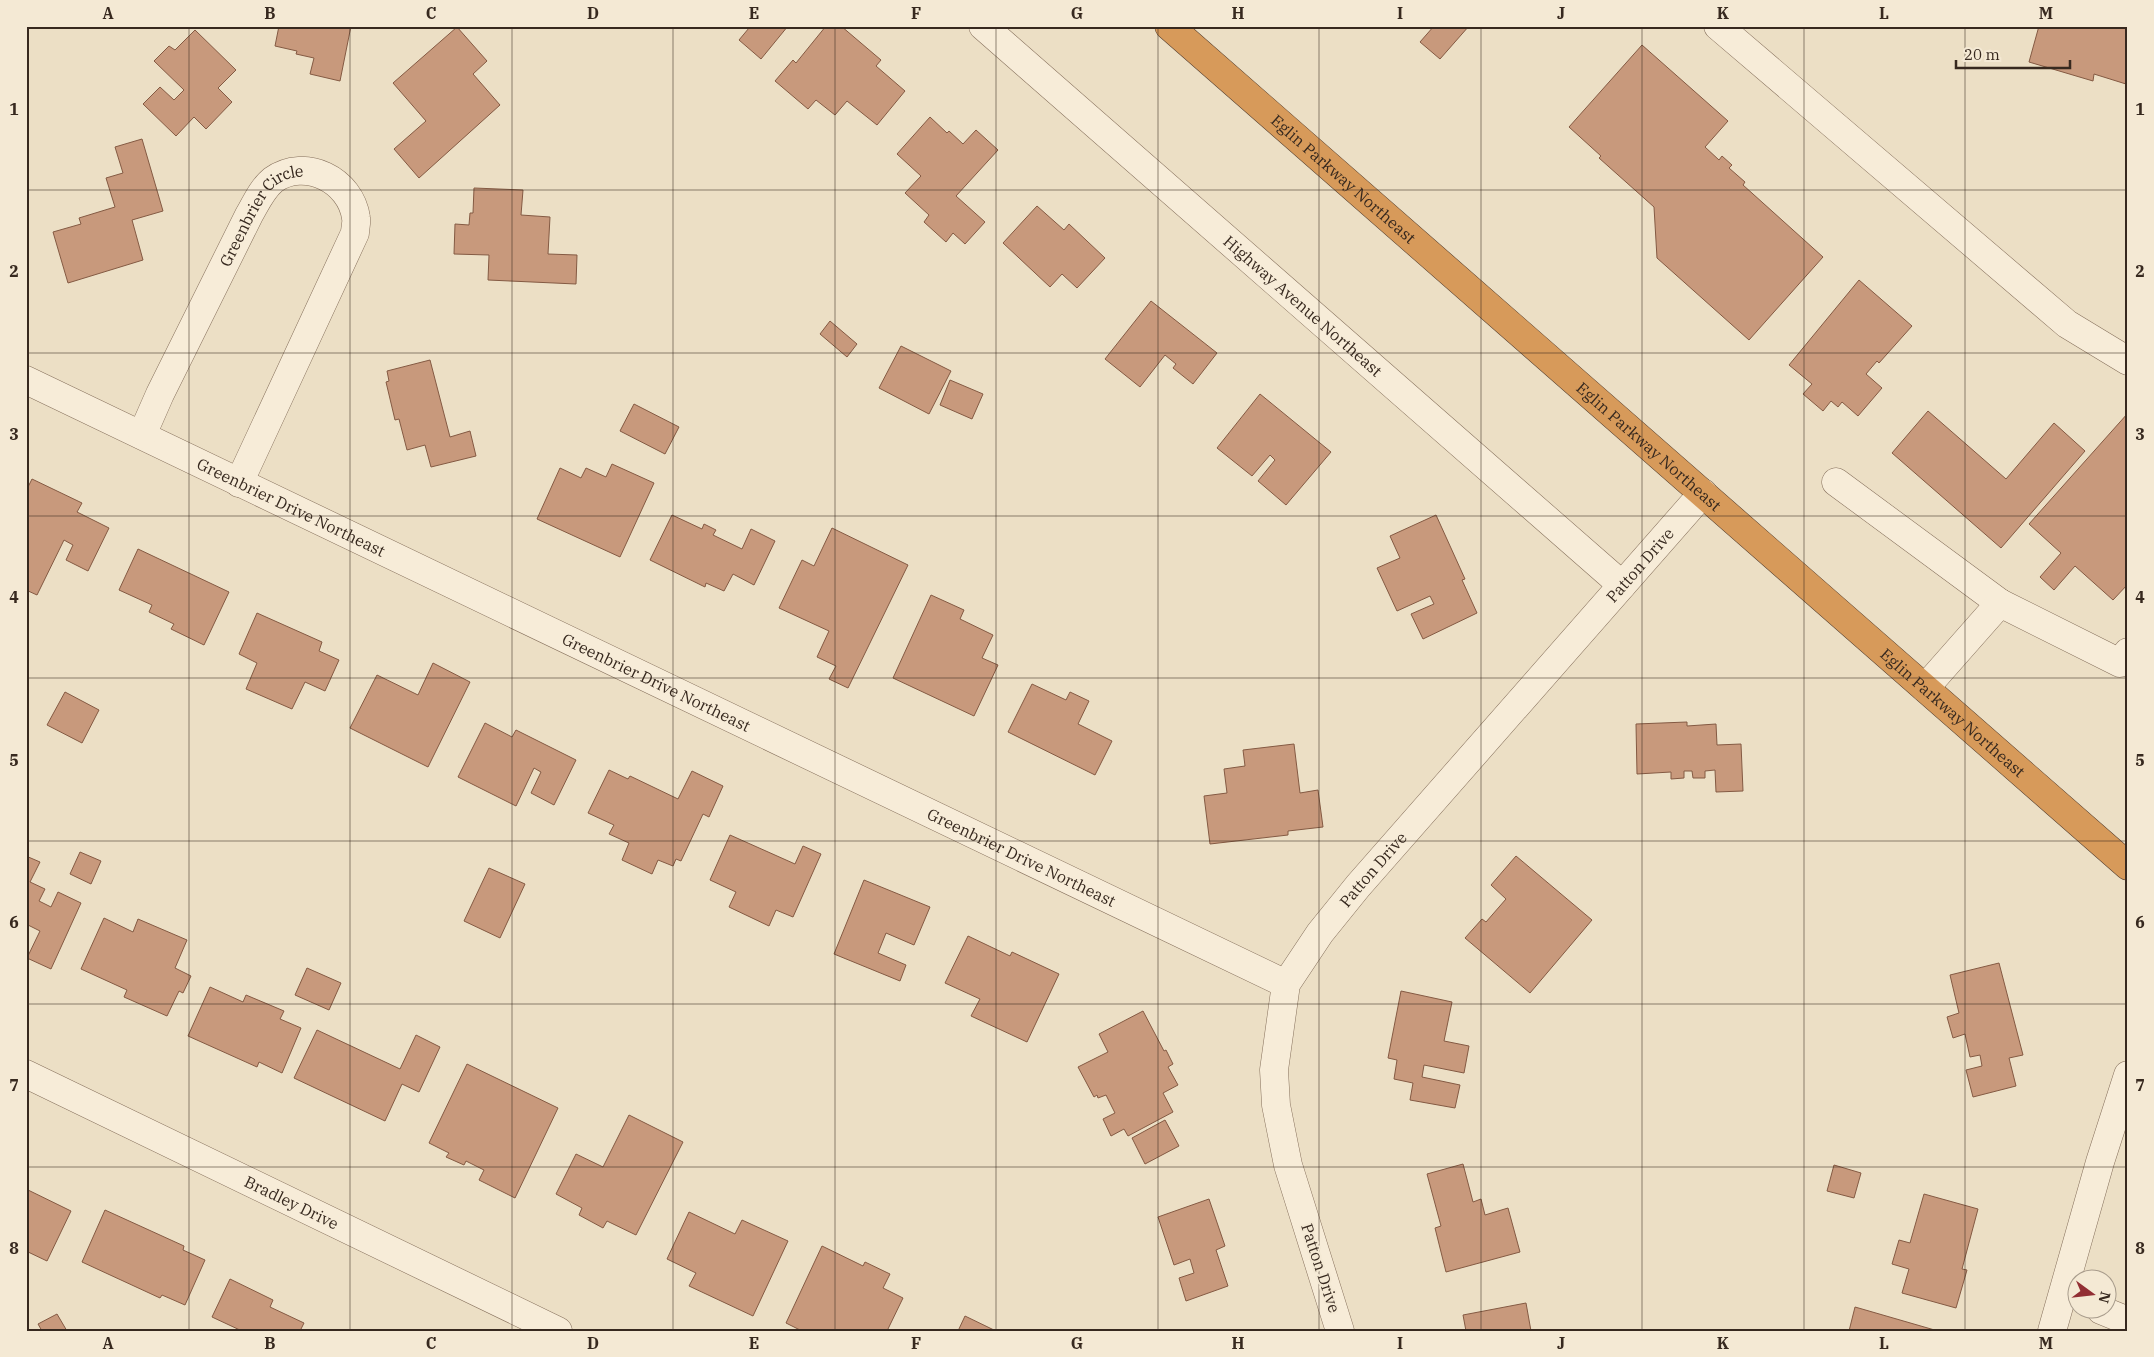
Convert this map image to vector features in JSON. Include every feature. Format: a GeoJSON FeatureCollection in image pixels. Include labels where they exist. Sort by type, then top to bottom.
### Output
{"type":"FeatureCollection","features":[{"type":"Feature","properties":{"kind":"highway","name":"Eglin Parkway Northeast"},"geometry":{"type":"LineString","coordinates":[[1169,26],[2128,866]]}},
{"type":"Feature","properties":{"kind":"street","name":"Highway Avenue Northeast"},"geometry":{"type":"LineString","coordinates":[[983,26],[1622,585]]}},
{"type":"Feature","properties":{"kind":"street"},"geometry":{"type":"LineString","coordinates":[[1718,26],[2067,324],[2128,361]]}},
{"type":"Feature","properties":{"kind":"street","name":"Greenbrier Circle"},"geometry":{"type":"LineString","coordinates":[[142,436],[164,386],[249,215],[264,190],[274,179],[298,170],[325,174],[346,191],[356,218],[355,233],[240,482]]}},
{"type":"Feature","properties":{"kind":"street","name":"Greenbrier Drive Northeast"},"geometry":{"type":"LineString","coordinates":[[26,380],[1286,984]]}},
{"type":"Feature","properties":{"kind":"street"},"geometry":{"type":"LineString","coordinates":[[1836,482],[2000,602],[2120,663],[2128,652]]}},
{"type":"Feature","properties":{"kind":"street","name":"Patton Drive"},"geometry":{"type":"LineString","coordinates":[[1340,1331],[1288,1164],[1276,1104],[1274,1070],[1286,984],[1320,933],[1358,886],[1702,493]]}},
{"type":"Feature","properties":{"kind":"street"},"geometry":{"type":"LineString","coordinates":[[1924,688],[2000,602]]}},
{"type":"Feature","properties":{"kind":"street","name":"Bradley Drive"},"geometry":{"type":"LineString","coordinates":[[26,1074],[558,1331]]}},
{"type":"Feature","properties":{"kind":"street"},"geometry":{"type":"LineString","coordinates":[[2077,1270],[2128,1075]]}},
{"type":"Feature","properties":{"kind":"street"},"geometry":{"type":"LineString","coordinates":[[2052,1331],[2066,1304]]}},
{"type":"Feature","properties":{"kind":"street"},"geometry":{"type":"LineString","coordinates":[[2116,1316],[2128,1321]]}},
{"type":"Feature","properties":{"kind":"building"},"geometry":{"type":"Polygon","coordinates":[[[279,26],[351,26],[340,81],[310,74],[314,58],[296,54],[297,51],[275,46],[279,26]]]}},
{"type":"Feature","properties":{"kind":"building"},"geometry":{"type":"Polygon","coordinates":[[[747,26],[788,26],[761,59],[739,40],[749,28],[747,26]]]}},
{"type":"Feature","properties":{"kind":"building"},"geometry":{"type":"Polygon","coordinates":[[[826,26],[841,26],[881,60],[876,66],[905,91],[877,125],[847,101],[835,115],[816,100],[808,109],[775,81],[793,60],[796,63],[826,26]]]}},
{"type":"Feature","properties":{"kind":"building"},"geometry":{"type":"Polygon","coordinates":[[[1434,26],[1469,26],[1440,59],[1420,42],[1434,26]]]}},
{"type":"Feature","properties":{"kind":"building"},"geometry":{"type":"Polygon","coordinates":[[[2039,26],[2128,26],[2128,77],[2126,84],[2094,74],[2093,81],[2029,62],[2039,26]]]}},
{"type":"Feature","properties":{"kind":"building"},"geometry":{"type":"Polygon","coordinates":[[[457,27],[487,61],[473,74],[500,105],[419,178],[394,149],[426,121],[393,83],[457,27]]]}},
{"type":"Feature","properties":{"kind":"building"},"geometry":{"type":"Polygon","coordinates":[[[195,30],[236,70],[218,88],[232,102],[206,129],[194,117],[176,136],[143,104],[160,87],[174,100],[184,90],[154,61],[169,46],[175,50],[195,30]]]}},
{"type":"Feature","properties":{"kind":"building"},"geometry":{"type":"Polygon","coordinates":[[[1642,45],[1728,121],[1705,147],[1719,160],[1722,156],[1732,165],[1729,168],[1745,182],[1743,185],[1823,257],[1749,340],[1657,258],[1654,207],[1599,158],[1601,156],[1569,127],[1642,45]]]}},
{"type":"Feature","properties":{"kind":"building"},"geometry":{"type":"Polygon","coordinates":[[[930,117],[947,133],[949,131],[963,144],[976,130],[998,150],[956,196],[985,222],[965,244],[953,233],[946,242],[924,222],[929,215],[905,193],[921,176],[897,154],[930,117]]]}},
{"type":"Feature","properties":{"kind":"building"},"geometry":{"type":"Polygon","coordinates":[[[142,139],[163,211],[132,220],[143,260],[68,283],[53,232],[81,224],[79,218],[115,207],[106,178],[123,173],[115,147],[142,139]]]}},
{"type":"Feature","properties":{"kind":"building"},"geometry":{"type":"Polygon","coordinates":[[[474,188],[523,190],[521,215],[550,217],[548,254],[577,255],[576,284],[488,280],[489,255],[454,254],[455,224],[469,225],[470,213],[473,213],[474,188]]]}},
{"type":"Feature","properties":{"kind":"building"},"geometry":{"type":"Polygon","coordinates":[[[1037,206],[1064,230],[1069,224],[1105,258],[1077,288],[1062,274],[1050,287],[1003,243],[1037,206]]]}},
{"type":"Feature","properties":{"kind":"building"},"geometry":{"type":"Polygon","coordinates":[[[1859,280],[1912,326],[1879,363],[1877,361],[1866,374],[1882,388],[1858,416],[1842,402],[1838,407],[1831,401],[1823,411],[1803,394],[1812,384],[1789,365],[1859,280]]]}},
{"type":"Feature","properties":{"kind":"building"},"geometry":{"type":"Polygon","coordinates":[[[1151,301],[1217,353],[1193,384],[1173,368],[1176,364],[1165,355],[1140,387],[1105,359],[1151,301]]]}},
{"type":"Feature","properties":{"kind":"building"},"geometry":{"type":"Polygon","coordinates":[[[830,321],[857,344],[847,357],[820,334],[830,321]]]}},
{"type":"Feature","properties":{"kind":"building"},"geometry":{"type":"Polygon","coordinates":[[[901,346],[951,371],[929,414],[879,388],[901,346]]]}},
{"type":"Feature","properties":{"kind":"building"},"geometry":{"type":"Polygon","coordinates":[[[430,360],[450,437],[470,431],[476,456],[431,467],[425,445],[407,450],[399,419],[395,420],[386,382],[389,381],[387,371],[430,360]]]}},
{"type":"Feature","properties":{"kind":"building"},"geometry":{"type":"Polygon","coordinates":[[[950,380],[983,394],[972,419],[940,405],[950,380]]]}},
{"type":"Feature","properties":{"kind":"building"},"geometry":{"type":"Polygon","coordinates":[[[1260,394],[1331,452],[1286,505],[1258,481],[1275,460],[1270,455],[1252,476],[1217,448],[1260,394]]]}},
{"type":"Feature","properties":{"kind":"building"},"geometry":{"type":"Polygon","coordinates":[[[634,404],[679,427],[665,454],[620,431],[634,404]]]}},
{"type":"Feature","properties":{"kind":"building"},"geometry":{"type":"Polygon","coordinates":[[[1928,411],[2006,479],[2054,423],[2085,451],[2001,548],[1892,453],[1928,411]]]}},
{"type":"Feature","properties":{"kind":"building"},"geometry":{"type":"Polygon","coordinates":[[[2128,413],[2128,584],[2113,600],[2075,566],[2054,590],[2040,577],[2061,553],[2029,524],[2128,413]]]}},
{"type":"Feature","properties":{"kind":"building"},"geometry":{"type":"Polygon","coordinates":[[[612,464],[654,483],[620,557],[537,519],[560,468],[581,478],[586,468],[606,477],[612,464]]]}},
{"type":"Feature","properties":{"kind":"building"},"geometry":{"type":"Polygon","coordinates":[[[32,479],[82,503],[77,512],[109,528],[88,571],[66,560],[73,545],[64,540],[37,595],[26,590],[26,491],[32,479]]]}},
{"type":"Feature","properties":{"kind":"building"},"geometry":{"type":"Polygon","coordinates":[[[672,515],[702,529],[704,524],[716,530],[713,535],[742,549],[751,529],[775,541],[754,585],[733,574],[724,591],[706,583],[705,587],[650,560],[672,515]]]}},
{"type":"Feature","properties":{"kind":"building"},"geometry":{"type":"Polygon","coordinates":[[[1436,515],[1465,579],[1462,580],[1477,613],[1423,639],[1411,614],[1434,604],[1430,596],[1397,611],[1377,568],[1400,558],[1390,536],[1436,515]]]}},
{"type":"Feature","properties":{"kind":"building"},"geometry":{"type":"Polygon","coordinates":[[[832,528],[908,565],[848,688],[829,679],[836,666],[817,657],[829,631],[779,608],[802,560],[814,566],[832,528]]]}},
{"type":"Feature","properties":{"kind":"building"},"geometry":{"type":"Polygon","coordinates":[[[138,549],[229,592],[204,645],[171,629],[174,624],[149,612],[152,605],[119,590],[138,549]]]}},
{"type":"Feature","properties":{"kind":"building"},"geometry":{"type":"Polygon","coordinates":[[[931,595],[964,610],[960,619],[993,635],[982,658],[998,665],[974,716],[893,678],[931,595]]]}},
{"type":"Feature","properties":{"kind":"building"},"geometry":{"type":"Polygon","coordinates":[[[257,613],[322,642],[319,651],[339,660],[325,691],[305,682],[292,709],[246,689],[257,663],[239,654],[257,613]]]}},
{"type":"Feature","properties":{"kind":"building"},"geometry":{"type":"Polygon","coordinates":[[[433,663],[470,682],[428,767],[350,728],[377,675],[418,695],[433,663]]]}},
{"type":"Feature","properties":{"kind":"building"},"geometry":{"type":"Polygon","coordinates":[[[1032,684],[1066,700],[1070,692],[1089,701],[1078,724],[1112,741],[1095,775],[1008,732],[1032,684]]]}},
{"type":"Feature","properties":{"kind":"building"},"geometry":{"type":"Polygon","coordinates":[[[65,692],[99,710],[82,743],[47,725],[65,692]]]}},
{"type":"Feature","properties":{"kind":"building"},"geometry":{"type":"Polygon","coordinates":[[[1687,722],[1687,726],[1716,724],[1717,745],[1741,744],[1743,791],[1716,792],[1715,770],[1705,771],[1705,778],[1693,778],[1692,771],[1684,771],[1684,778],[1671,779],[1671,772],[1637,774],[1636,724],[1687,722]]]}},
{"type":"Feature","properties":{"kind":"building"},"geometry":{"type":"Polygon","coordinates":[[[485,723],[512,737],[516,730],[576,760],[554,805],[531,793],[541,772],[534,768],[516,806],[458,777],[485,723]]]}},
{"type":"Feature","properties":{"kind":"building"},"geometry":{"type":"Polygon","coordinates":[[[1294,744],[1300,793],[1318,790],[1323,827],[1288,831],[1288,835],[1210,844],[1204,796],[1227,793],[1224,769],[1245,766],[1243,750],[1294,744]]]}},
{"type":"Feature","properties":{"kind":"building"},"geometry":{"type":"Polygon","coordinates":[[[609,770],[628,779],[630,776],[678,799],[692,771],[723,786],[709,817],[703,814],[681,861],[676,859],[673,866],[658,860],[652,874],[622,860],[629,843],[609,834],[614,825],[588,813],[609,770]]]}},
{"type":"Feature","properties":{"kind":"building"},"geometry":{"type":"Polygon","coordinates":[[[730,835],[795,864],[803,846],[821,854],[793,917],[776,910],[769,926],[729,907],[736,892],[710,880],[730,835]]]}},
{"type":"Feature","properties":{"kind":"building"},"geometry":{"type":"Polygon","coordinates":[[[80,852],[101,861],[91,884],[70,874],[80,852]]]}},
{"type":"Feature","properties":{"kind":"building"},"geometry":{"type":"Polygon","coordinates":[[[26,856],[40,862],[30,882],[45,889],[39,901],[51,907],[58,892],[81,903],[51,969],[27,958],[40,931],[28,925],[26,929],[26,856]]]}},
{"type":"Feature","properties":{"kind":"building"},"geometry":{"type":"Polygon","coordinates":[[[1516,856],[1592,920],[1530,993],[1465,938],[1482,919],[1486,922],[1506,899],[1491,885],[1516,856]]]}},
{"type":"Feature","properties":{"kind":"building"},"geometry":{"type":"Polygon","coordinates":[[[489,868],[525,884],[500,938],[464,921],[489,868]]]}},
{"type":"Feature","properties":{"kind":"building"},"geometry":{"type":"Polygon","coordinates":[[[864,880],[930,907],[914,945],[886,933],[878,953],[906,965],[900,981],[834,954],[864,880]]]}},
{"type":"Feature","properties":{"kind":"building"},"geometry":{"type":"Polygon","coordinates":[[[104,918],[133,932],[138,919],[187,940],[175,968],[191,976],[183,993],[179,991],[167,1016],[124,997],[127,990],[81,969],[104,918]]]}},
{"type":"Feature","properties":{"kind":"building"},"geometry":{"type":"Polygon","coordinates":[[[968,936],[1010,956],[1012,952],[1059,974],[1027,1042],[971,1016],[980,999],[945,983],[968,936]]]}},
{"type":"Feature","properties":{"kind":"building"},"geometry":{"type":"Polygon","coordinates":[[[1999,963],[2023,1055],[2009,1058],[2016,1086],[1973,1097],[1966,1070],[1982,1066],[1980,1055],[1970,1057],[1965,1034],[1953,1038],[1947,1017],[1959,1013],[1950,975],[1999,963]]]}},
{"type":"Feature","properties":{"kind":"building"},"geometry":{"type":"Polygon","coordinates":[[[307,968],[341,983],[329,1010],[295,995],[307,968]]]}},
{"type":"Feature","properties":{"kind":"building"},"geometry":{"type":"Polygon","coordinates":[[[210,987],[243,1002],[246,995],[284,1011],[280,1019],[301,1028],[282,1073],[259,1062],[257,1067],[188,1036],[210,987]]]}},
{"type":"Feature","properties":{"kind":"building"},"geometry":{"type":"Polygon","coordinates":[[[1401,991],[1452,1002],[1444,1041],[1469,1046],[1464,1073],[1424,1065],[1422,1077],[1460,1085],[1455,1108],[1410,1100],[1413,1083],[1394,1079],[1397,1060],[1388,1058],[1401,991]]]}},
{"type":"Feature","properties":{"kind":"building"},"geometry":{"type":"Polygon","coordinates":[[[1143,1011],[1173,1064],[1168,1067],[1178,1085],[1163,1093],[1173,1112],[1128,1136],[1124,1129],[1111,1136],[1103,1119],[1115,1113],[1106,1095],[1098,1098],[1097,1095],[1094,1097],[1078,1067],[1108,1052],[1099,1034],[1143,1011]]]}},
{"type":"Feature","properties":{"kind":"building"},"geometry":{"type":"Polygon","coordinates":[[[317,1030],[400,1069],[416,1035],[440,1047],[419,1092],[402,1084],[385,1121],[294,1078],[317,1030]]]}},
{"type":"Feature","properties":{"kind":"building"},"geometry":{"type":"Polygon","coordinates":[[[467,1064],[558,1108],[515,1198],[479,1180],[484,1170],[466,1161],[464,1165],[446,1157],[449,1153],[429,1143],[467,1064]]]}},
{"type":"Feature","properties":{"kind":"building"},"geometry":{"type":"Polygon","coordinates":[[[629,1115],[683,1142],[636,1235],[607,1221],[603,1228],[579,1215],[582,1208],[556,1194],[576,1154],[603,1167],[629,1115]]]}},
{"type":"Feature","properties":{"kind":"building"},"geometry":{"type":"Polygon","coordinates":[[[1165,1120],[1179,1146],[1145,1164],[1132,1138],[1165,1120]]]}},
{"type":"Feature","properties":{"kind":"building"},"geometry":{"type":"Polygon","coordinates":[[[1463,1164],[1473,1202],[1481,1199],[1485,1215],[1508,1208],[1520,1252],[1446,1272],[1435,1228],[1441,1226],[1427,1174],[1463,1164]]]}},
{"type":"Feature","properties":{"kind":"building"},"geometry":{"type":"Polygon","coordinates":[[[1834,1165],[1861,1173],[1854,1198],[1827,1191],[1834,1165]]]}},
{"type":"Feature","properties":{"kind":"building"},"geometry":{"type":"Polygon","coordinates":[[[26,1189],[71,1211],[47,1261],[26,1251],[26,1189]]]}},
{"type":"Feature","properties":{"kind":"building"},"geometry":{"type":"Polygon","coordinates":[[[1924,1194],[1978,1209],[1962,1269],[1967,1270],[1956,1308],[1902,1293],[1909,1269],[1892,1264],[1899,1240],[1910,1243],[1924,1194]]]}},
{"type":"Feature","properties":{"kind":"building"},"geometry":{"type":"Polygon","coordinates":[[[1209,1199],[1225,1246],[1216,1250],[1228,1286],[1186,1301],[1179,1278],[1194,1273],[1190,1259],[1174,1265],[1158,1217],[1209,1199]]]}},
{"type":"Feature","properties":{"kind":"building"},"geometry":{"type":"Polygon","coordinates":[[[105,1210],[184,1246],[183,1250],[205,1260],[185,1305],[162,1295],[160,1298],[82,1262],[105,1210]]]}},
{"type":"Feature","properties":{"kind":"building"},"geometry":{"type":"Polygon","coordinates":[[[689,1212],[735,1234],[742,1220],[788,1241],[753,1316],[689,1286],[696,1273],[667,1259],[689,1212]]]}},
{"type":"Feature","properties":{"kind":"building"},"geometry":{"type":"Polygon","coordinates":[[[822,1246],[863,1266],[865,1262],[890,1274],[883,1288],[903,1298],[887,1331],[802,1331],[786,1323],[822,1246]]]}},
{"type":"Feature","properties":{"kind":"building"},"geometry":{"type":"Polygon","coordinates":[[[230,1279],[273,1300],[270,1307],[304,1323],[300,1331],[242,1331],[212,1317],[230,1279]]]}},
{"type":"Feature","properties":{"kind":"building"},"geometry":{"type":"Polygon","coordinates":[[[1526,1303],[1531,1331],[1466,1331],[1463,1315],[1526,1303]]]}},
{"type":"Feature","properties":{"kind":"building"},"geometry":{"type":"Polygon","coordinates":[[[1855,1307],[1862,1309],[1938,1331],[1849,1331],[1855,1307]]]}},
{"type":"Feature","properties":{"kind":"building"},"geometry":{"type":"Polygon","coordinates":[[[57,1314],[67,1331],[42,1331],[38,1324],[57,1314]]]}},
{"type":"Feature","properties":{"kind":"building"},"geometry":{"type":"Polygon","coordinates":[[[965,1316],[996,1331],[958,1331],[965,1316]]]}}]}
